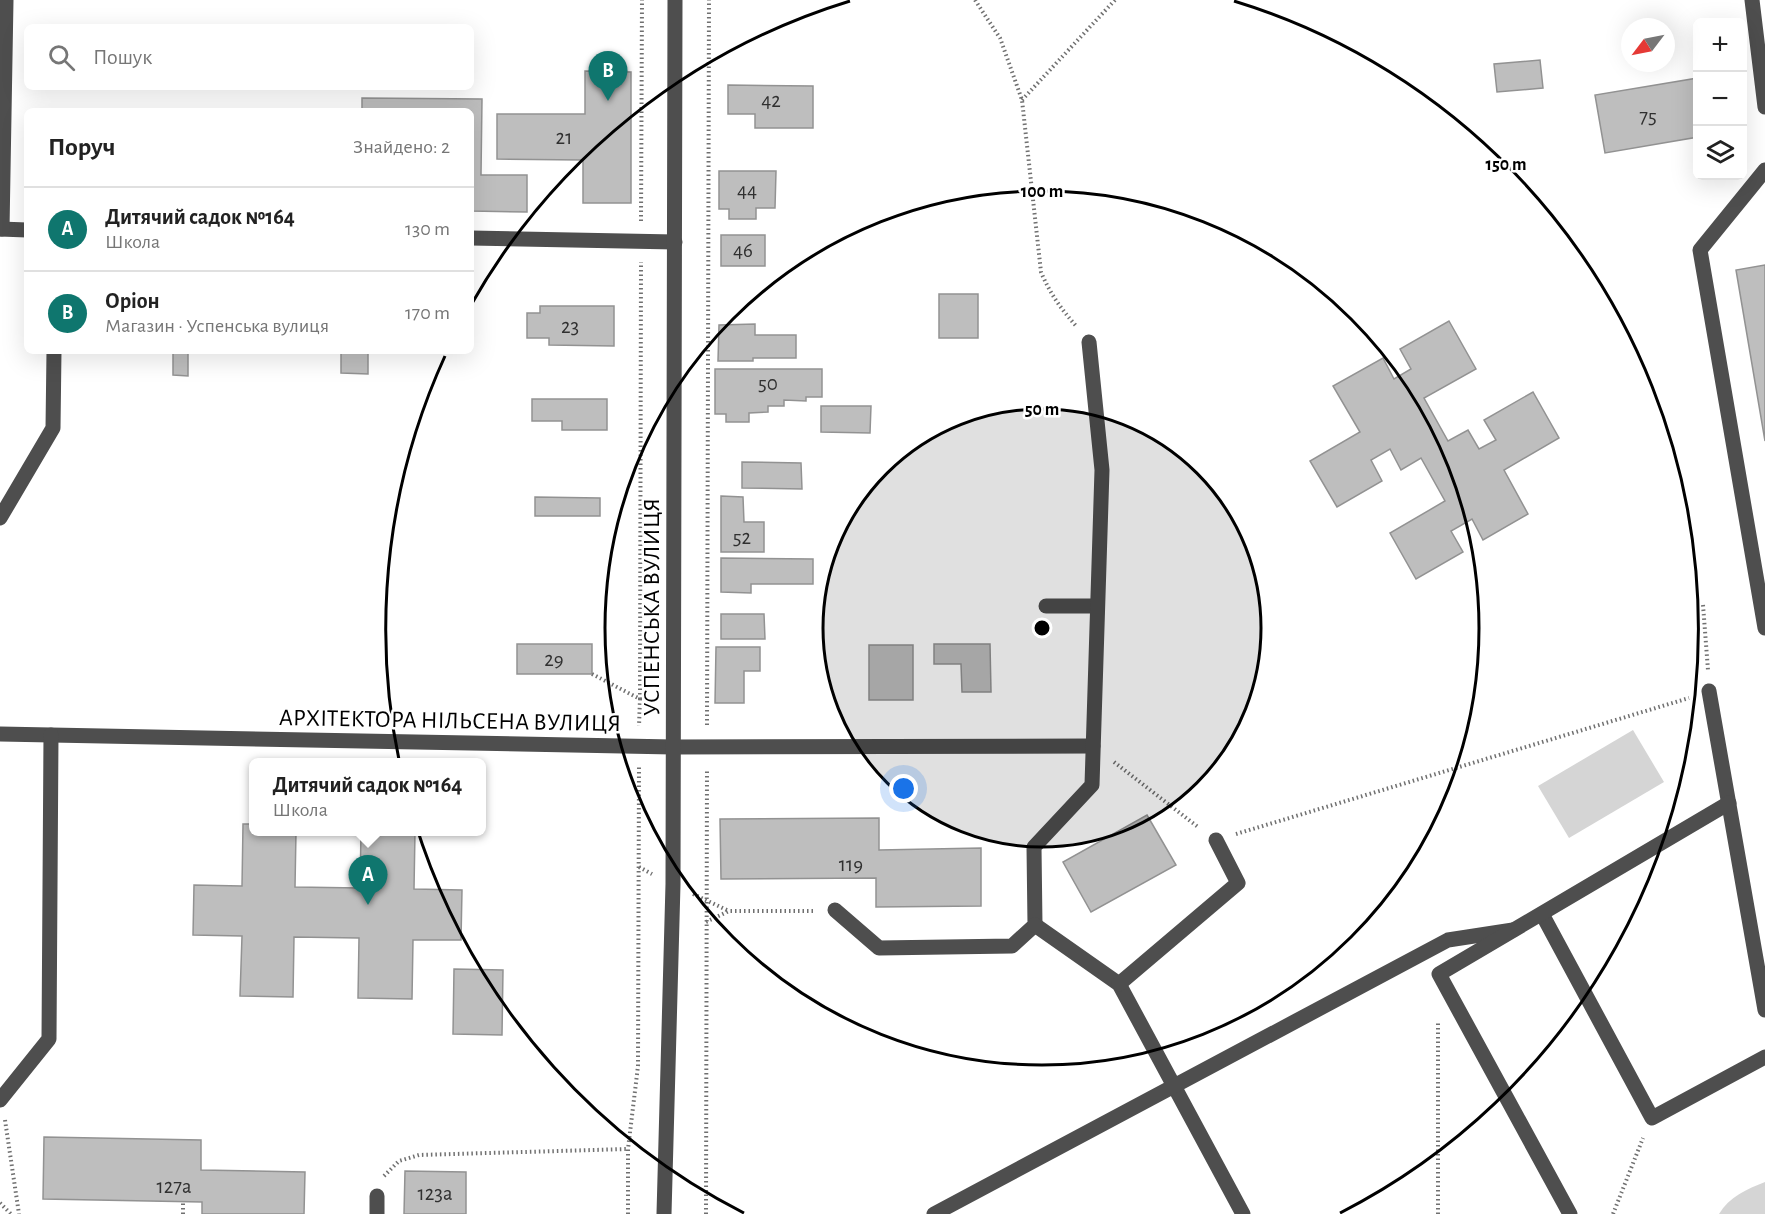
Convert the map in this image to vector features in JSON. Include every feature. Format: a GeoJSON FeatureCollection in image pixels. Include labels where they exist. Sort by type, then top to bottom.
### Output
{"type":"FeatureCollection","features":[{"type":"Feature","properties":{"kind":"street"},"geometry":{"type":"LineString","coordinates":[[6,0],[1,229],[24,230]]}},
{"type":"Feature","properties":{"kind":"street","name":"УСПЕНСЬКА ВУЛИЦЯ"},"geometry":{"type":"LineString","coordinates":[[664,1214],[673,884],[675,0]]}},
{"type":"Feature","properties":{"kind":"street"},"geometry":{"type":"LineString","coordinates":[[1752,0],[1765,106]]}},
{"type":"Feature","properties":{"kind":"street"},"geometry":{"type":"LineString","coordinates":[[1765,170],[1700,250],[1765,628]]}},
{"type":"Feature","properties":{"kind":"street"},"geometry":{"type":"LineString","coordinates":[[474,238],[675,242]]}},
{"type":"Feature","properties":{"kind":"street"},"geometry":{"type":"LineString","coordinates":[[835,910],[879,948],[1012,946],[1035,925],[1034,847],[1092,785],[1102,470],[1089,342]]}},
{"type":"Feature","properties":{"kind":"street"},"geometry":{"type":"LineString","coordinates":[[0,518],[53,428],[54,354]]}},
{"type":"Feature","properties":{"kind":"street"},"geometry":{"type":"LineString","coordinates":[[1046,606],[1097,606]]}},
{"type":"Feature","properties":{"kind":"street"},"geometry":{"type":"LineString","coordinates":[[1709,692],[1765,1010]]}},
{"type":"Feature","properties":{"kind":"street","name":"АРХІТЕКТОРА НІЛЬСЕНА ВУЛИЦЯ"},"geometry":{"type":"LineString","coordinates":[[0,734],[673,747],[1093,746]]}},
{"type":"Feature","properties":{"kind":"street"},"geometry":{"type":"LineString","coordinates":[[1,1099],[49,1039],[51,735]]}},
{"type":"Feature","properties":{"kind":"street"},"geometry":{"type":"LineString","coordinates":[[1570,1214],[1438,974],[1729,803]]}},
{"type":"Feature","properties":{"kind":"street"},"geometry":{"type":"LineString","coordinates":[[1119,984],[1238,883],[1216,840]]}},
{"type":"Feature","properties":{"kind":"street"},"geometry":{"type":"LineString","coordinates":[[1542,914],[1652,1118],[1765,1057]]}},
{"type":"Feature","properties":{"kind":"street"},"geometry":{"type":"LineString","coordinates":[[1035,925],[1119,984],[1243,1214]]}},
{"type":"Feature","properties":{"kind":"street"},"geometry":{"type":"LineString","coordinates":[[934,1214],[1448,940],[1513,930]]}},
{"type":"Feature","properties":{"kind":"street"},"geometry":{"type":"LineString","coordinates":[[377,1196],[377,1214]]}},
{"type":"Feature","properties":{"kind":"path"},"geometry":{"type":"LineString","coordinates":[[628,1214],[628,1149],[638,1066],[642,0]]}},
{"type":"Feature","properties":{"kind":"path"},"geometry":{"type":"LineString","coordinates":[[706,1214],[709,0]]}},
{"type":"Feature","properties":{"kind":"path"},"geometry":{"type":"LineString","coordinates":[[975,0],[1000,39],[1022,100],[1041,272],[1058,305],[1089,342]]}},
{"type":"Feature","properties":{"kind":"path"},"geometry":{"type":"LineString","coordinates":[[1022,100],[1115,0]]}},
{"type":"Feature","properties":{"kind":"path"},"geometry":{"type":"LineString","coordinates":[[1093,746],[1216,840],[1709,692],[1703,605]]}},
{"type":"Feature","properties":{"kind":"path"},"geometry":{"type":"LineString","coordinates":[[592,674],[640,699]]}},
{"type":"Feature","properties":{"kind":"path"},"geometry":{"type":"LineString","coordinates":[[706,922],[729,912],[835,910]]}},
{"type":"Feature","properties":{"kind":"path"},"geometry":{"type":"LineString","coordinates":[[1438,1022],[1438,1214]]}},
{"type":"Feature","properties":{"kind":"path"},"geometry":{"type":"LineString","coordinates":[[1,1099],[19,1214]]}},
{"type":"Feature","properties":{"kind":"path"},"geometry":{"type":"LineString","coordinates":[[1613,1214],[1652,1118]]}},
{"type":"Feature","properties":{"kind":"path"},"geometry":{"type":"LineString","coordinates":[[377,1196],[384,1176],[399,1161],[419,1155],[628,1149]]}},
{"type":"Feature","properties":{"kind":"path"},"geometry":{"type":"LineString","coordinates":[[183,1202],[183,1214]]}},
{"type":"Feature","properties":{"kind":"path"},"geometry":{"type":"LineString","coordinates":[[0,1203],[11,1214]]}},
{"type":"Feature","properties":{"kind":"shaded area"},"geometry":{"type":"Polygon","coordinates":[[[1633,730],[1664,782],[1569,838],[1538,786],[1633,730]]]}},
{"type":"Feature","properties":{"kind":"shaded area"},"geometry":{"type":"Polygon","coordinates":[[[1765,1182],[1765,1214],[1719,1214],[1733,1198],[1765,1182]]]}},
{"type":"Feature","properties":{"kind":"building"},"geometry":{"type":"Polygon","coordinates":[[[1540,60],[1543,88],[1497,92],[1494,64],[1540,60]]]}},
{"type":"Feature","properties":{"kind":"building"},"geometry":{"type":"Polygon","coordinates":[[[585,71],[631,72],[631,203],[583,203],[583,160],[497,159],[497,114],[585,114],[585,71]]]}},
{"type":"Feature","properties":{"kind":"building"},"geometry":{"type":"Polygon","coordinates":[[[1693,79],[1693,138],[1605,153],[1595,95],[1693,79]]]}},
{"type":"Feature","properties":{"kind":"building"},"geometry":{"type":"Polygon","coordinates":[[[728,85],[813,86],[813,128],[755,128],[755,114],[728,114],[728,85]]]}},
{"type":"Feature","properties":{"kind":"building"},"geometry":{"type":"Polygon","coordinates":[[[362,98],[482,99],[481,175],[527,175],[527,212],[474,211],[474,108],[362,108],[362,98]]]}},
{"type":"Feature","properties":{"kind":"building"},"geometry":{"type":"Polygon","coordinates":[[[719,171],[776,171],[775,208],[756,208],[756,219],[729,219],[729,209],[719,209],[719,171]]]}},
{"type":"Feature","properties":{"kind":"building"},"geometry":{"type":"Polygon","coordinates":[[[721,235],[765,235],[765,266],[721,266],[721,235]]]}},
{"type":"Feature","properties":{"kind":"building"},"geometry":{"type":"Polygon","coordinates":[[[1765,265],[1765,441],[1736,270],[1765,265]]]}},
{"type":"Feature","properties":{"kind":"building"},"geometry":{"type":"Polygon","coordinates":[[[939,294],[978,294],[978,338],[939,338],[939,294]]]}},
{"type":"Feature","properties":{"kind":"building"},"geometry":{"type":"Polygon","coordinates":[[[540,306],[614,306],[614,346],[549,345],[549,338],[527,338],[527,313],[540,313],[540,306]]]}},
{"type":"Feature","properties":{"kind":"building"},"geometry":{"type":"Polygon","coordinates":[[[1449,321],[1476,369],[1424,398],[1448,441],[1468,430],[1479,449],[1496,440],[1484,420],[1533,392],[1559,438],[1504,470],[1528,514],[1483,540],[1472,519],[1451,531],[1463,552],[1416,579],[1390,533],[1445,501],[1421,458],[1401,470],[1390,449],[1371,460],[1382,481],[1337,507],[1310,461],[1360,432],[1333,386],[1383,358],[1394,379],[1411,369],[1400,349],[1449,321]]]}},
{"type":"Feature","properties":{"kind":"building"},"geometry":{"type":"Polygon","coordinates":[[[755,324],[755,335],[796,335],[796,358],[718,361],[719,325],[755,324]]]}},
{"type":"Feature","properties":{"kind":"building"},"geometry":{"type":"Polygon","coordinates":[[[173,354],[188,354],[188,376],[173,375],[173,354]]]}},
{"type":"Feature","properties":{"kind":"building"},"geometry":{"type":"Polygon","coordinates":[[[341,354],[368,354],[368,374],[341,373],[341,354]]]}},
{"type":"Feature","properties":{"kind":"building"},"geometry":{"type":"Polygon","coordinates":[[[715,369],[822,369],[822,397],[806,397],[806,401],[784,400],[784,406],[768,406],[768,412],[749,413],[749,422],[726,422],[726,414],[715,414],[715,369]]]}},
{"type":"Feature","properties":{"kind":"building"},"geometry":{"type":"Polygon","coordinates":[[[532,399],[607,399],[607,430],[562,430],[562,421],[532,421],[532,399]]]}},
{"type":"Feature","properties":{"kind":"building"},"geometry":{"type":"Polygon","coordinates":[[[821,406],[871,406],[870,433],[821,432],[821,406]]]}},
{"type":"Feature","properties":{"kind":"building"},"geometry":{"type":"Polygon","coordinates":[[[742,462],[801,463],[802,489],[742,488],[742,462]]]}},
{"type":"Feature","properties":{"kind":"building"},"geometry":{"type":"Polygon","coordinates":[[[721,496],[743,497],[744,522],[764,522],[764,552],[721,552],[721,496]]]}},
{"type":"Feature","properties":{"kind":"building"},"geometry":{"type":"Polygon","coordinates":[[[535,497],[600,498],[600,516],[535,516],[535,497]]]}},
{"type":"Feature","properties":{"kind":"building"},"geometry":{"type":"Polygon","coordinates":[[[721,558],[813,559],[813,584],[751,584],[751,593],[721,592],[721,558]]]}},
{"type":"Feature","properties":{"kind":"building"},"geometry":{"type":"Polygon","coordinates":[[[721,614],[764,614],[765,639],[721,639],[721,614]]]}},
{"type":"Feature","properties":{"kind":"building"},"geometry":{"type":"Polygon","coordinates":[[[517,644],[592,644],[592,674],[517,674],[517,644]]]}},
{"type":"Feature","properties":{"kind":"building"},"geometry":{"type":"Polygon","coordinates":[[[934,644],[990,644],[991,692],[962,692],[961,664],[934,664],[934,644]]]}},
{"type":"Feature","properties":{"kind":"building"},"geometry":{"type":"Polygon","coordinates":[[[869,645],[913,645],[913,700],[869,700],[869,645]]]}},
{"type":"Feature","properties":{"kind":"building"},"geometry":{"type":"Polygon","coordinates":[[[716,647],[760,647],[760,671],[744,671],[744,703],[715,703],[716,647]]]}},
{"type":"Feature","properties":{"kind":"building"},"geometry":{"type":"Polygon","coordinates":[[[1147,815],[1176,865],[1091,912],[1063,862],[1147,815]]]}},
{"type":"Feature","properties":{"kind":"building"},"geometry":{"type":"Polygon","coordinates":[[[879,818],[879,850],[981,848],[981,906],[876,907],[876,878],[721,879],[720,819],[879,818]]]}},
{"type":"Feature","properties":{"kind":"building"},"geometry":{"type":"Polygon","coordinates":[[[243,824],[249,824],[249,836],[296,836],[295,887],[360,888],[361,836],[415,836],[414,889],[462,890],[461,940],[413,940],[412,999],[358,998],[359,938],[294,937],[293,997],[240,996],[242,936],[193,935],[194,885],[242,886],[243,824]]]}},
{"type":"Feature","properties":{"kind":"building"},"geometry":{"type":"Polygon","coordinates":[[[454,969],[503,970],[502,1035],[453,1034],[454,969]]]}},
{"type":"Feature","properties":{"kind":"building"},"geometry":{"type":"Polygon","coordinates":[[[44,1137],[201,1140],[201,1170],[305,1172],[304,1214],[202,1214],[202,1202],[43,1199],[44,1137]]]}},
{"type":"Feature","properties":{"kind":"building"},"geometry":{"type":"Polygon","coordinates":[[[405,1171],[466,1172],[466,1214],[404,1214],[405,1171]]]}},
{"type":"Feature","properties":{"kind":"place","name":"Оріон"},"geometry":{"type":"Point","coordinates":[608,101]}},
{"type":"Feature","properties":{"kind":"place","name":"Дитячий садок №164"},"geometry":{"type":"Point","coordinates":[368,905]}}]}
